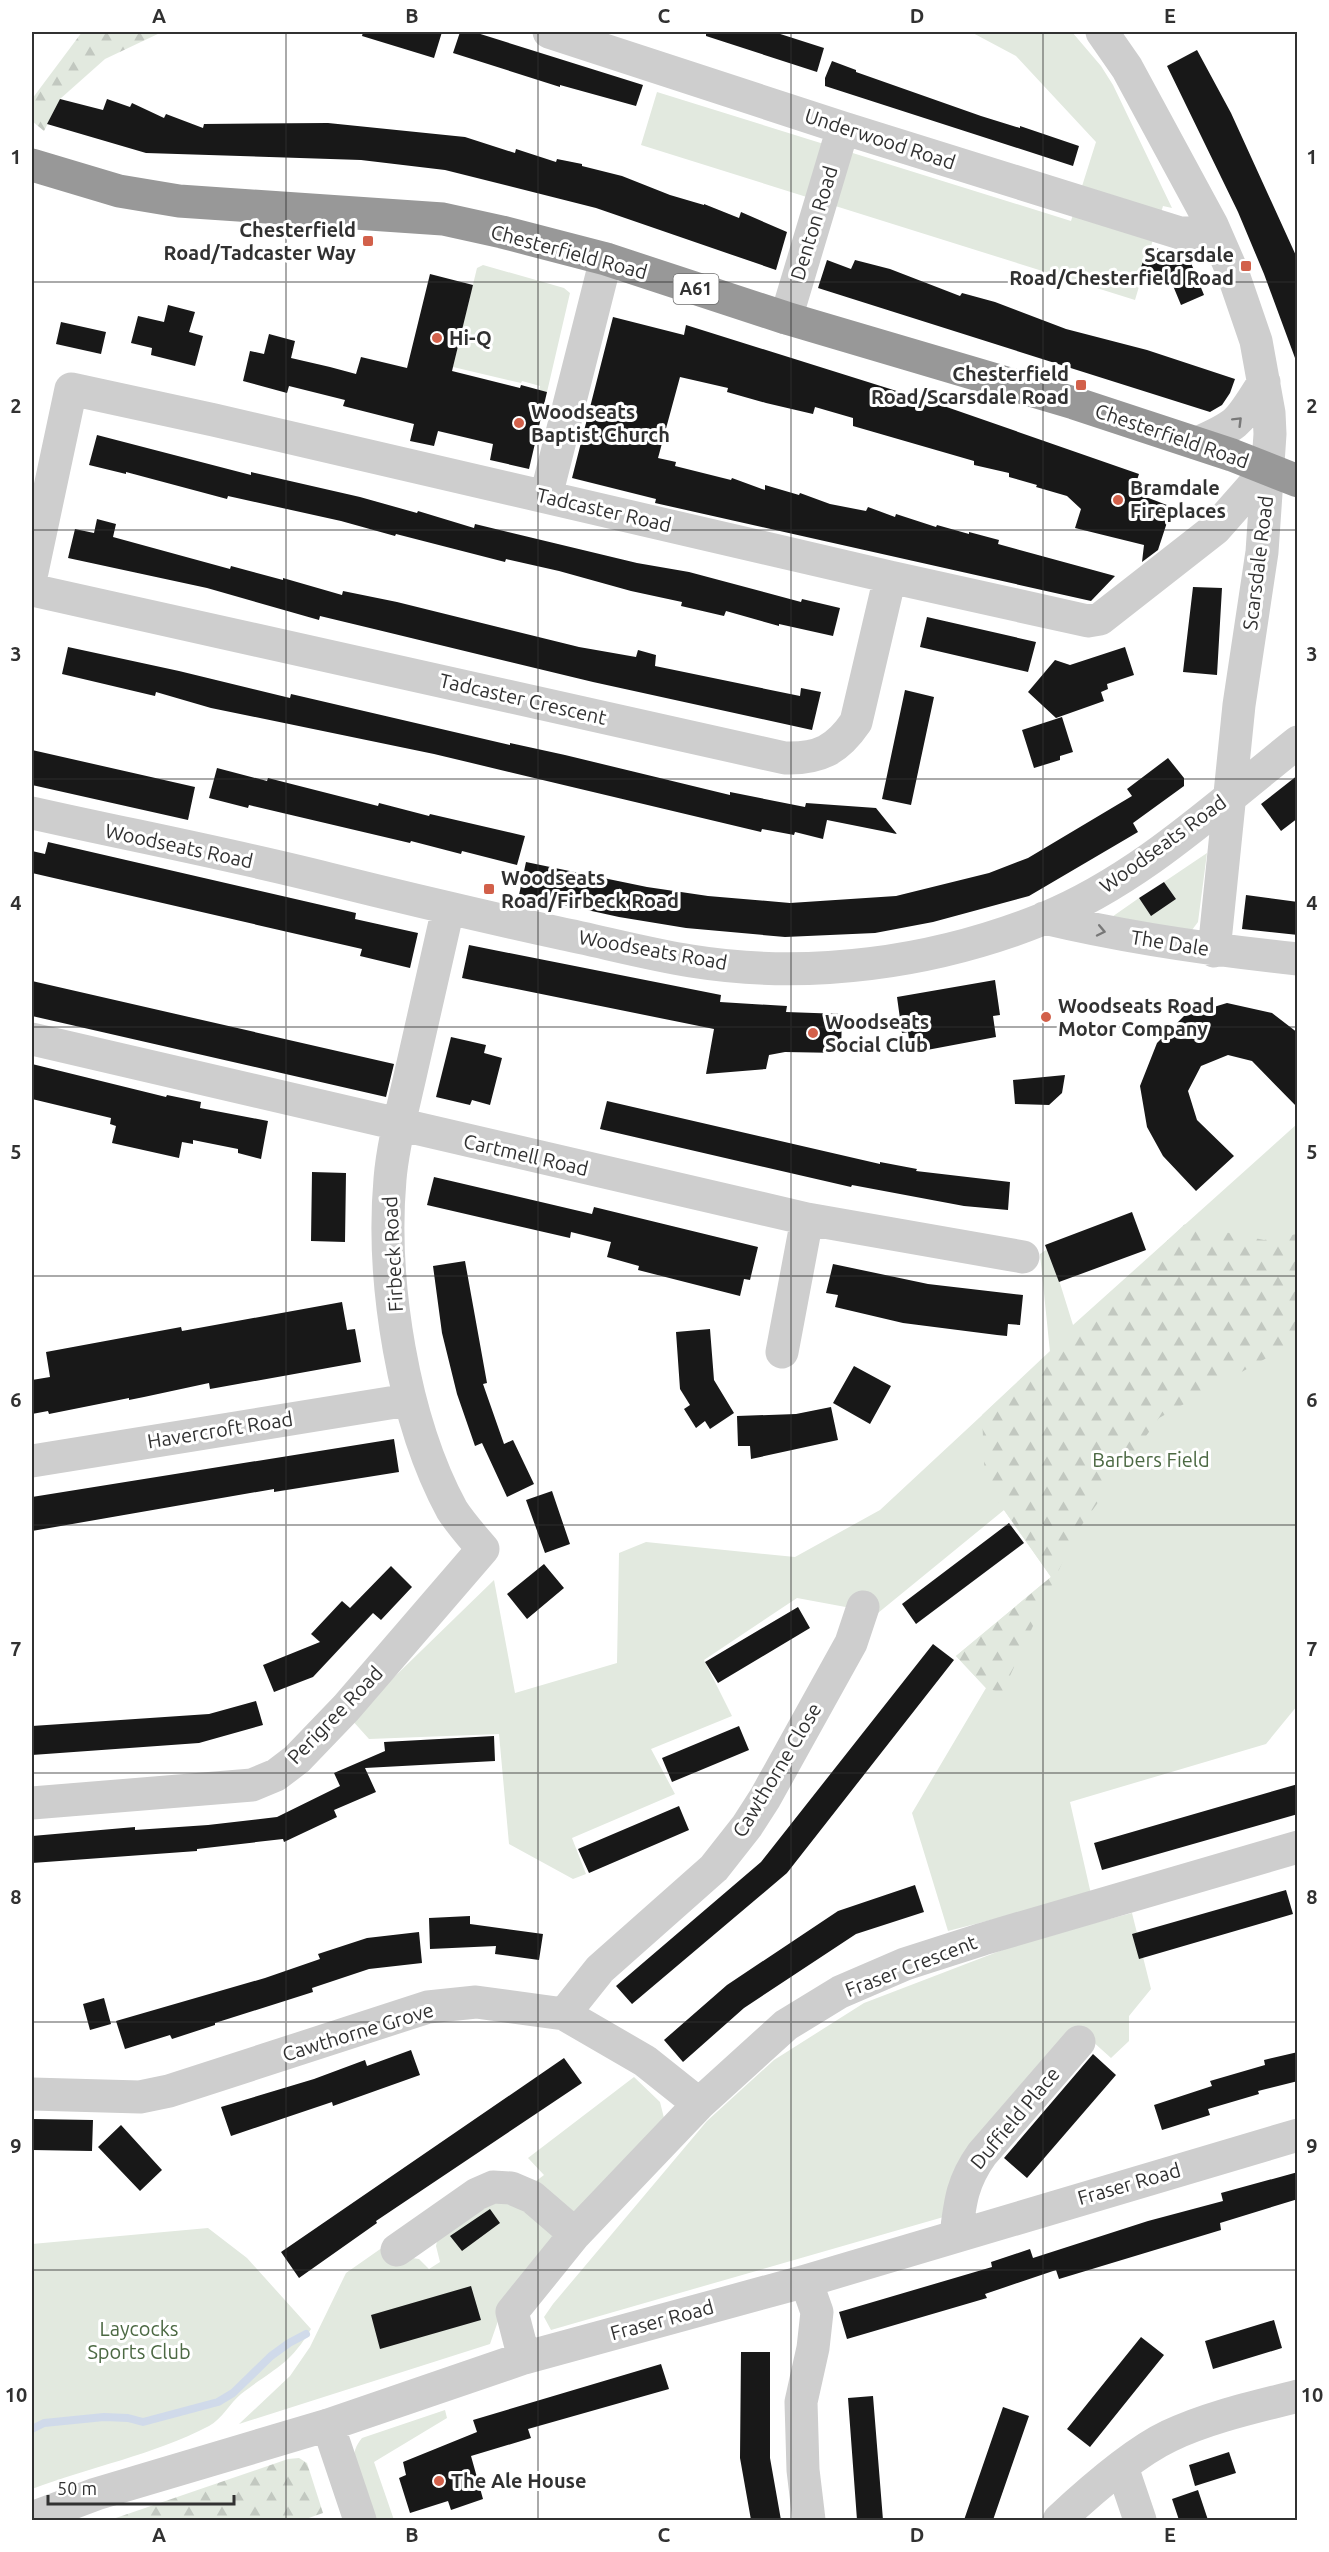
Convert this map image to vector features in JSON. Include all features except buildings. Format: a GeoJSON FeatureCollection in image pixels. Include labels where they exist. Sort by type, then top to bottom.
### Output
{"type":"FeatureCollection","features":[{"type":"Feature","properties":{"kind":"highway","name":"Chesterfield Road"},"geometry":{"type":"LineString","coordinates":[[32,152],[65,175]]}},
{"type":"Feature","properties":{"kind":"highway","name":"Chesterfield Road"},"geometry":{"type":"LineString","coordinates":[[32,165],[119,191],[180,201],[443,219],[502,232],[606,259],[786,318],[1051,396],[1197,443],[1298,481]]}},
{"type":"Feature","properties":{"kind":"street","name":"Underwood Road"},"geometry":{"type":"LineString","coordinates":[[549,32],[843,128],[1180,233],[1191,233],[1212,225]]}},
{"type":"Feature","properties":{"kind":"street","name":"Scarsdale Road"},"geometry":{"type":"LineString","coordinates":[[1102,32],[1137,87],[1212,225],[1245,307],[1256,341],[1264,382],[1270,434],[1262,552],[1239,705],[1214,951]]}},
{"type":"Feature","properties":{"kind":"street","name":"Denton Road"},"geometry":{"type":"LineString","coordinates":[[786,318],[843,128]]}},
{"type":"Feature","properties":{"kind":"street"},"geometry":{"type":"LineString","coordinates":[[546,496],[606,259]]}},
{"type":"Feature","properties":{"kind":"street"},"geometry":{"type":"LineString","coordinates":[[1197,443],[1231,428],[1240,420],[1264,382]]}},
{"type":"Feature","properties":{"kind":"street","name":"Tadcaster Road"},"geometry":{"type":"LineString","coordinates":[[32,572],[71,389],[1088,621],[1100,619],[1215,528],[1268,469]]}},
{"type":"Feature","properties":{"kind":"street"},"geometry":{"type":"LineString","coordinates":[[1215,528],[1229,525],[1240,528],[1250,536],[1262,552]]}},
{"type":"Feature","properties":{"kind":"street","name":"Tadcaster Crescent"},"geometry":{"type":"LineString","coordinates":[[32,590],[785,758],[808,759],[829,751],[846,737],[856,722],[890,577]]}},
{"type":"Feature","properties":{"kind":"street","name":"Woodseats Road"},"geometry":{"type":"LineString","coordinates":[[32,813],[314,875],[448,909],[692,961],[790,968],[883,962],[930,954],[993,937],[1044,918],[1082,900],[1134,870],[1298,742]]}},
{"type":"Feature","properties":{"kind":"street","name":"Firbeck Road"},"geometry":{"type":"LineString","coordinates":[[448,909],[399,1126],[390,1179],[388,1233],[392,1285],[408,1400],[436,1478],[458,1518],[483,1549]]}},
{"type":"Feature","properties":{"kind":"street","name":"The Dale"},"geometry":{"type":"LineString","coordinates":[[1044,918],[1103,932],[1214,951],[1298,959]]}},
{"type":"Feature","properties":{"kind":"street","name":"Cartmell Road"},"geometry":{"type":"LineString","coordinates":[[32,1039],[807,1219],[1023,1257]]}},
{"type":"Feature","properties":{"kind":"street"},"geometry":{"type":"LineString","coordinates":[[782,1352],[807,1219]]}},
{"type":"Feature","properties":{"kind":"street","name":"Havercroft Road"},"geometry":{"type":"LineString","coordinates":[[32,1461],[408,1400]]}},
{"type":"Feature","properties":{"kind":"street","name":"Perigree Road"},"geometry":{"type":"LineString","coordinates":[[32,1803],[252,1785],[276,1775],[297,1759],[346,1708],[483,1549]]}},
{"type":"Feature","properties":{"kind":"street","name":"Cawthorne Close"},"geometry":{"type":"LineString","coordinates":[[564,2014],[600,1969],[714,1868],[747,1826],[862,1649],[864,1607]]}},
{"type":"Feature","properties":{"kind":"street","name":"Fraser Crescent"},"geometry":{"type":"LineString","coordinates":[[524,2358],[512,2312],[575,2234],[699,2104],[786,2025],[840,1992],[905,1965],[983,1939],[1298,1847]]}},
{"type":"Feature","properties":{"kind":"street","name":"Cawthorne Grove"},"geometry":{"type":"LineString","coordinates":[[32,2094],[130,2097],[169,2091],[428,2007],[476,2002],[564,2014],[645,2061],[699,2104]]}},
{"type":"Feature","properties":{"kind":"street","name":"Duffield Place"},"geometry":{"type":"LineString","coordinates":[[956,2235],[960,2196],[969,2173],[981,2154],[1079,2042]]}},
{"type":"Feature","properties":{"kind":"street","name":"Fraser Road"},"geometry":{"type":"LineString","coordinates":[[32,2518],[96,2494],[328,2426],[524,2358],[806,2281],[1298,2135]]}},
{"type":"Feature","properties":{"kind":"street"},"geometry":{"type":"LineString","coordinates":[[397,2250],[477,2194],[493,2187],[511,2188],[532,2197],[575,2234]]}},
{"type":"Feature","properties":{"kind":"street"},"geometry":{"type":"LineString","coordinates":[[806,2281],[817,2312],[813,2348],[801,2402],[802,2470],[810,2520]]}},
{"type":"Feature","properties":{"kind":"street"},"geometry":{"type":"LineString","coordinates":[[1059,2520],[1122,2467],[1169,2436],[1234,2413],[1298,2396]]}},
{"type":"Feature","properties":{"kind":"street"},"geometry":{"type":"LineString","coordinates":[[328,2426],[360,2520]]}},
{"type":"Feature","properties":{"kind":"street"},"geometry":{"type":"LineString","coordinates":[[1122,2467],[1140,2520]]}},
{"type":"Feature","properties":{"kind":"green space"},"geometry":{"type":"Polygon","coordinates":[[[82,32],[162,32],[105,59],[60,99],[44,131],[32,121],[32,99],[82,32]]]}},
{"type":"Feature","properties":{"kind":"green space"},"geometry":{"type":"Polygon","coordinates":[[[971,32],[1072,32],[1101,66],[1113,85],[1172,208],[1163,206],[1135,300],[641,145],[657,92],[1071,221],[1096,142],[1016,56],[971,32]]]}},
{"type":"Feature","properties":{"kind":"green space"},"geometry":{"type":"Polygon","coordinates":[[[483,265],[564,288],[570,293],[547,392],[539,390],[540,386],[522,381],[521,383],[453,367],[477,268],[483,265]]]}},
{"type":"Feature","properties":{"kind":"green space"},"geometry":{"type":"Polygon","coordinates":[[[1207,853],[1198,922],[1192,930],[1109,919],[1139,898],[1151,915],[1176,899],[1164,882],[1207,853]]]}},
{"type":"Feature","properties":{"kind":"green space","name":"Barbers Field"},"geometry":{"type":"Polygon","coordinates":[[[1297,1124],[1297,1706],[1266,1744],[1070,1802],[1091,1894],[948,1931],[912,1813],[986,1688],[956,1656],[1051,1577],[1004,1510],[878,1613],[797,1598],[704,1660],[732,1716],[651,1749],[675,1794],[572,1838],[586,1874],[573,1879],[509,1844],[499,1734],[369,1739],[351,1719],[494,1580],[515,1693],[617,1663],[619,1553],[646,1542],[795,1557],[880,1510],[1050,1352],[1040,1254],[1049,1248],[1073,1325],[1297,1124]]]}},
{"type":"Feature","properties":{"kind":"green space"},"geometry":{"type":"Polygon","coordinates":[[[1185,1224],[1264,1240],[1297,1234],[1297,1341],[1159,1418],[1076,1533],[1002,1693],[986,1688],[956,1656],[1051,1577],[985,1483],[982,1415],[1185,1224]]]}},
{"type":"Feature","properties":{"kind":"green space"},"geometry":{"type":"Polygon","coordinates":[[[1132,1913],[1151,1989],[1129,2016],[1129,2041],[1111,2058],[1081,2031],[947,2216],[551,2330],[544,2317],[553,2304],[707,2121],[774,2060],[864,2003],[1023,1942],[1132,1913]]]}},
{"type":"Feature","properties":{"kind":"green space"},"geometry":{"type":"Polygon","coordinates":[[[634,2077],[660,2102],[664,2118],[498,2321],[490,2344],[239,2424],[290,2376],[310,2347],[346,2273],[386,2245],[405,2257],[419,2259],[429,2269],[440,2262],[436,2246],[439,2232],[491,2202],[506,2204],[544,2175],[528,2158],[634,2077]]]}},
{"type":"Feature","properties":{"kind":"green space","name":"Laycocks Sports Club"},"geometry":{"type":"Polygon","coordinates":[[[208,2228],[247,2258],[311,2329],[303,2341],[288,2359],[241,2394],[209,2426],[144,2453],[32,2489],[32,2244],[208,2228]]]}},
{"type":"Feature","properties":{"kind":"green space"},"geometry":{"type":"Polygon","coordinates":[[[445,2410],[447,2418],[374,2462],[394,2520],[374,2520],[356,2479],[354,2458],[356,2447],[362,2438],[445,2410]]]}},
{"type":"Feature","properties":{"kind":"green space"},"geometry":{"type":"Polygon","coordinates":[[[299,2458],[307,2463],[323,2513],[303,2520],[110,2520],[288,2459],[299,2458]]]}},
{"type":"Feature","properties":{"kind":"waterway"},"geometry":{"type":"LineString","coordinates":[[32,2429],[44,2423],[104,2417],[128,2418],[143,2422],[218,2402],[233,2393],[271,2356],[306,2334]]}},
{"type":"Feature","properties":{"kind":"place","name":"Chesterfield Road/Tadcaster Way"},"geometry":{"type":"Point","coordinates":[368,241]}},
{"type":"Feature","properties":{"kind":"place","name":"Scarsdale Road/Chesterfield Road"},"geometry":{"type":"Point","coordinates":[1246,266]}},
{"type":"Feature","properties":{"kind":"place","name":"Hi-Q"},"geometry":{"type":"Point","coordinates":[437,338]}},
{"type":"Feature","properties":{"kind":"place","name":"Chesterfield Road/Scarsdale Road"},"geometry":{"type":"Point","coordinates":[1081,385]}},
{"type":"Feature","properties":{"kind":"place","name":"Woodseats Baptist Church"},"geometry":{"type":"Point","coordinates":[519,423]}},
{"type":"Feature","properties":{"kind":"place","name":"Bramdale Fireplaces"},"geometry":{"type":"Point","coordinates":[1118,500]}},
{"type":"Feature","properties":{"kind":"place","name":"Woodseats Road/Firbeck Road"},"geometry":{"type":"Point","coordinates":[489,889]}},
{"type":"Feature","properties":{"kind":"place","name":"Woodseats Road Motor Company"},"geometry":{"type":"Point","coordinates":[1046,1017]}},
{"type":"Feature","properties":{"kind":"place","name":"Woodseats Social Club"},"geometry":{"type":"Point","coordinates":[813,1033]}},
{"type":"Feature","properties":{"kind":"place","name":"The Ale House"},"geometry":{"type":"Point","coordinates":[439,2481]}}]}
